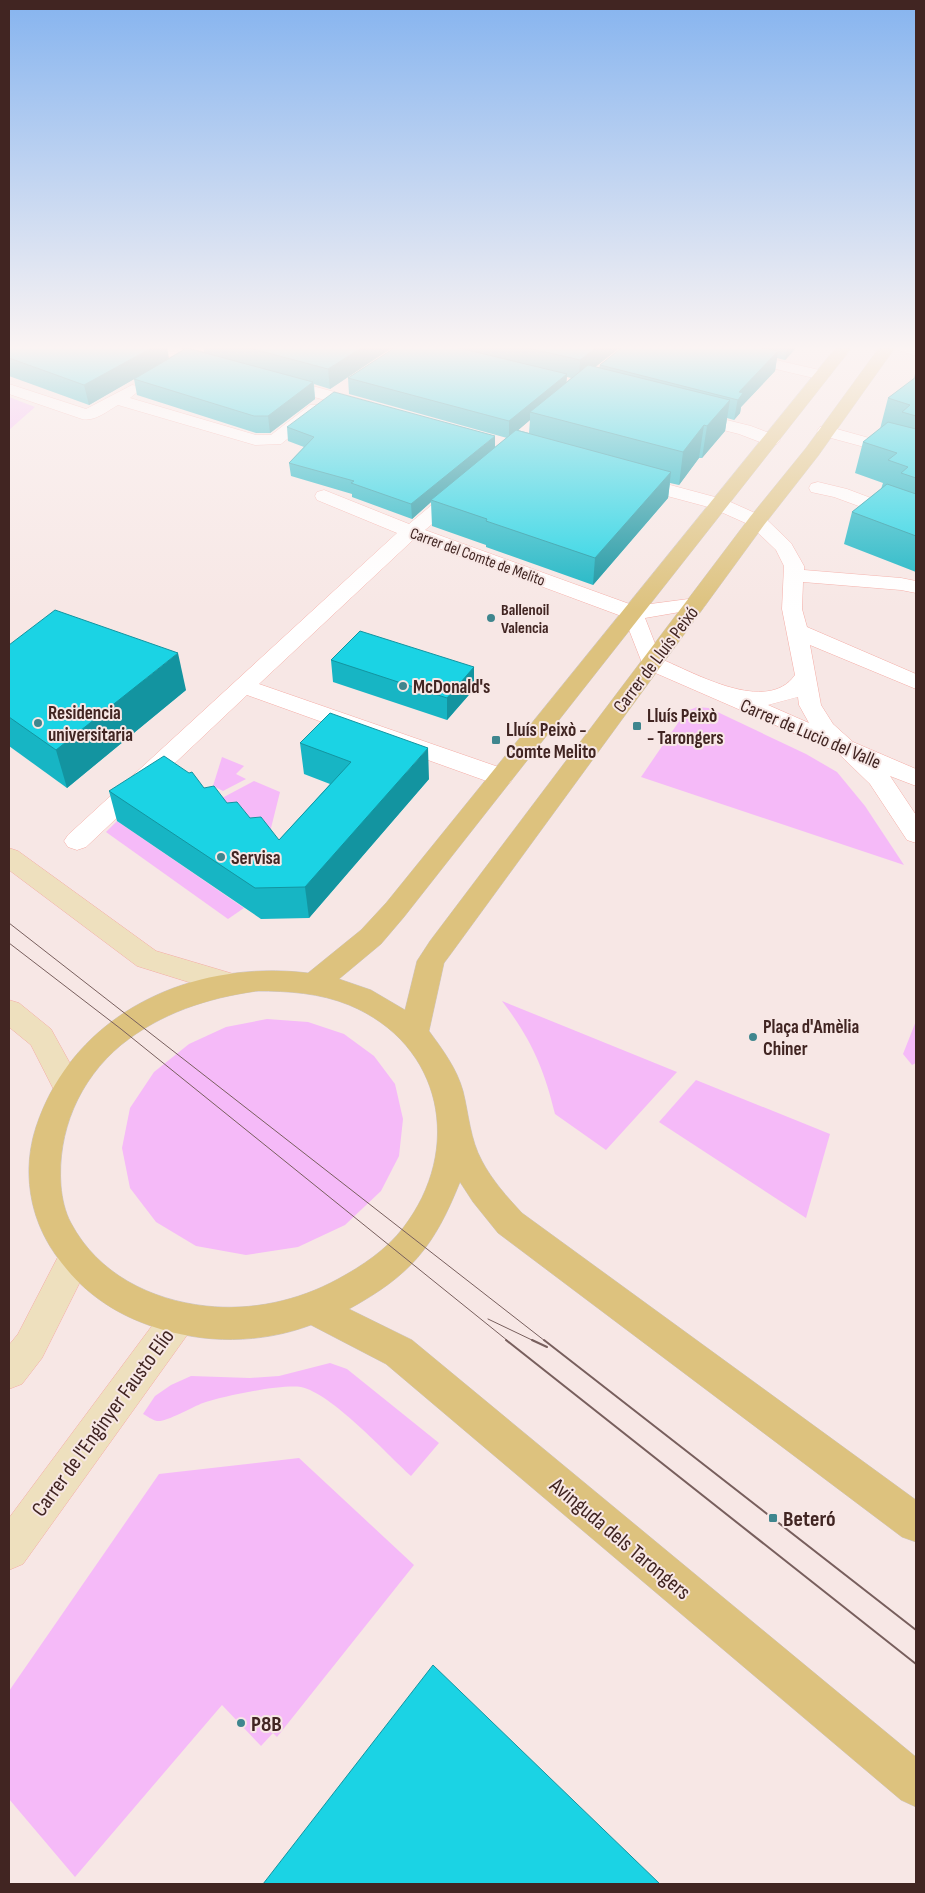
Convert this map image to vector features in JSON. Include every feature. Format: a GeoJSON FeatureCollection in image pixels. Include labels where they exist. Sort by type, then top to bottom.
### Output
{"type":"FeatureCollection","features":[{"type":"Feature","properties":{"kind":"main road"},"geometry":{"type":"LineString","coordinates":[[315,983],[383,925],[776,433]]}},
{"type":"Feature","properties":{"kind":"main road","name":"Carrer de Lluís Peixó"},"geometry":{"type":"LineString","coordinates":[[414,1034],[431,961],[824,433]]}},
{"type":"Feature","properties":{"kind":"main road"},"geometry":{"type":"LineString","coordinates":[[9,857],[147,959],[227,983]]}},
{"type":"Feature","properties":{"kind":"main road"},"geometry":{"type":"LineString","coordinates":[[453,1109],[454,1138],[449,1168],[437,1204],[415,1238],[400,1255],[361,1285],[315,1308],[281,1318],[246,1323],[211,1323],[178,1319],[137,1306],[119,1296],[95,1278],[75,1258],[55,1226],[46,1191],[45,1155],[52,1120],[68,1086],[92,1056],[134,1020],[179,997],[227,983],[286,980],[315,983],[343,991],[370,1002],[394,1016],[414,1034],[437,1065],[445,1082],[453,1109],[460,1150],[474,1178],[490,1202],[510,1223],[916,1523]]}},
{"type":"Feature","properties":{"kind":"main road"},"geometry":{"type":"LineString","coordinates":[[9,1011],[41,1037],[68,1086]]}},
{"type":"Feature","properties":{"kind":"main road"},"geometry":{"type":"LineString","coordinates":[[9,1372],[30,1346],[75,1258]]}},
{"type":"Feature","properties":{"kind":"main road","name":"Avinguda dels Tarongers"},"geometry":{"type":"LineString","coordinates":[[315,1308],[399,1352],[916,1785]]}},
{"type":"Feature","properties":{"kind":"main road","name":"Carrer de l'Enginyer Fausto Elío"},"geometry":{"type":"LineString","coordinates":[[9,1550],[178,1319]]}},
{"type":"Feature","properties":{"kind":"street"},"geometry":{"type":"LineString","coordinates":[[232,433],[255,440],[275,440],[284,433]]}},
{"type":"Feature","properties":{"kind":"street"},"geometry":{"type":"LineString","coordinates":[[754,433],[771,440]]}},
{"type":"Feature","properties":{"kind":"street"},"geometry":{"type":"LineString","coordinates":[[834,433],[916,456]]}},
{"type":"Feature","properties":{"kind":"street"},"geometry":{"type":"LineString","coordinates":[[615,476],[719,504],[758,521],[784,546],[794,566],[792,609],[806,675],[810,705],[816,716],[835,739],[879,778],[916,834]]}},
{"type":"Feature","properties":{"kind":"street"},"geometry":{"type":"LineString","coordinates":[[77,841],[397,543],[469,484]]}},
{"type":"Feature","properties":{"kind":"street"},"geometry":{"type":"LineString","coordinates":[[818,488],[840,493],[914,518]]}},
{"type":"Feature","properties":{"kind":"street","name":"Carrer del Comte de Melito"},"geometry":{"type":"LineString","coordinates":[[324,496],[412,532],[633,613]]}},
{"type":"Feature","properties":{"kind":"street"},"geometry":{"type":"LineString","coordinates":[[793,575],[901,584],[916,587]]}},
{"type":"Feature","properties":{"kind":"street"},"geometry":{"type":"LineString","coordinates":[[652,663],[633,613],[696,604]]}},
{"type":"Feature","properties":{"kind":"street"},"geometry":{"type":"LineString","coordinates":[[797,631],[916,682]]}},
{"type":"Feature","properties":{"kind":"street","name":"Carrer de Lucio del Valle"},"geometry":{"type":"LineString","coordinates":[[652,663],[916,778]]}},
{"type":"Feature","properties":{"kind":"street"},"geometry":{"type":"LineString","coordinates":[[708,689],[747,698],[781,695],[796,688],[806,675]]}},
{"type":"Feature","properties":{"kind":"street"},"geometry":{"type":"LineString","coordinates":[[242,686],[502,777]]}},
{"type":"Feature","properties":{"kind":"shaded area"},"geometry":{"type":"Polygon","coordinates":[[[697,707],[709,708],[806,754],[837,772],[865,806],[904,865],[641,777],[682,717],[687,711],[697,707]]]}},
{"type":"Feature","properties":{"kind":"shaded area"},"geometry":{"type":"Polygon","coordinates":[[[222,757],[244,766],[236,774],[246,779],[223,791],[213,786],[222,757]]]}},
{"type":"Feature","properties":{"kind":"shaded area"},"geometry":{"type":"Polygon","coordinates":[[[254,781],[280,792],[266,848],[207,806],[254,781]]]}},
{"type":"Feature","properties":{"kind":"shaded area"},"geometry":{"type":"Polygon","coordinates":[[[117,821],[244,908],[228,919],[106,832],[117,821]]]}},
{"type":"Feature","properties":{"kind":"shaded area"},"geometry":{"type":"Polygon","coordinates":[[[502,1001],[677,1072],[606,1150],[555,1114],[546,1082],[529,1041],[502,1001]]]}},
{"type":"Feature","properties":{"kind":"shaded area"},"geometry":{"type":"Polygon","coordinates":[[[267,1019],[308,1022],[344,1034],[374,1056],[395,1084],[403,1119],[399,1156],[381,1191],[345,1225],[298,1247],[246,1255],[196,1246],[156,1222],[130,1188],[122,1148],[130,1108],[154,1072],[189,1044],[226,1027],[267,1019]]]}},
{"type":"Feature","properties":{"kind":"shaded area"},"geometry":{"type":"Polygon","coordinates":[[[916,1021],[916,1063],[912,1065],[903,1054],[916,1021]]]}},
{"type":"Feature","properties":{"kind":"shaded area"},"geometry":{"type":"Polygon","coordinates":[[[696,1080],[830,1134],[806,1218],[659,1122],[696,1080]]]}},
{"type":"Feature","properties":{"kind":"shaded area"},"geometry":{"type":"Polygon","coordinates":[[[330,1363],[347,1369],[439,1443],[411,1476],[343,1412],[327,1400],[301,1387],[280,1387],[224,1397],[203,1403],[161,1421],[143,1414],[155,1396],[171,1385],[191,1376],[250,1378],[279,1376],[330,1363]]]}},
{"type":"Feature","properties":{"kind":"shaded area"},"geometry":{"type":"Polygon","coordinates":[[[299,1458],[414,1565],[277,1737],[273,1733],[261,1746],[222,1705],[75,1877],[9,1799],[9,1691],[159,1474],[299,1458]]]}},
{"type":"Feature","properties":{"kind":"building"},"geometry":{"type":"Polygon","coordinates":[[[304,433],[485,433],[495,436],[411,504],[351,483],[354,481],[289,463],[314,437],[304,433]]]}},
{"type":"Feature","properties":{"kind":"building"},"geometry":{"type":"Polygon","coordinates":[[[512,433],[528,433],[671,472],[595,558],[431,500],[512,433]]]}},
{"type":"Feature","properties":{"kind":"building"},"geometry":{"type":"Polygon","coordinates":[[[612,433],[698,433],[683,452],[612,433]]]}},
{"type":"Feature","properties":{"kind":"building"},"geometry":{"type":"Polygon","coordinates":[[[874,433],[916,433],[916,478],[901,473],[908,467],[888,460],[897,453],[863,442],[874,433]]]}},
{"type":"Feature","properties":{"kind":"building"},"geometry":{"type":"Polygon","coordinates":[[[887,484],[916,494],[916,536],[852,512],[887,484]]]}},
{"type":"Feature","properties":{"kind":"building"},"geometry":{"type":"Polygon","coordinates":[[[55,610],[178,653],[56,750],[9,717],[9,645],[55,610]]]}},
{"type":"Feature","properties":{"kind":"building"},"geometry":{"type":"Polygon","coordinates":[[[360,631],[474,667],[447,698],[331,660],[360,631]]]}},
{"type":"Feature","properties":{"kind":"building"},"geometry":{"type":"Polygon","coordinates":[[[330,713],[428,748],[305,887],[255,888],[109,791],[164,756],[189,773],[192,772],[204,788],[214,786],[227,803],[237,802],[250,818],[261,817],[279,840],[351,762],[300,743],[330,713]]]}},
{"type":"Feature","properties":{"kind":"building"},"geometry":{"type":"Polygon","coordinates":[[[433,1665],[660,1884],[263,1884],[433,1665]]]}},
{"type":"Feature","properties":{"kind":"tram line"},"geometry":{"type":"LineString","coordinates":[[9,923],[545,1341]]}},
{"type":"Feature","properties":{"kind":"tram line"},"geometry":{"type":"LineString","coordinates":[[9,943],[121,1029],[508,1341]]}},
{"type":"Feature","properties":{"kind":"tram line"},"geometry":{"type":"LineString","coordinates":[[488,1319],[534,1341]]}},
{"type":"Feature","properties":{"kind":"tram line"},"geometry":{"type":"LineString","coordinates":[[506,1340],[916,1664]]}},
{"type":"Feature","properties":{"kind":"tram line"},"geometry":{"type":"LineString","coordinates":[[532,1340],[547,1347]]}},
{"type":"Feature","properties":{"kind":"tram line"},"geometry":{"type":"LineString","coordinates":[[544,1340],[916,1630]]}},
{"type":"Feature","properties":{"kind":"place","name":"Ballenoil Valencia"},"geometry":{"type":"Point","coordinates":[491,618]}},
{"type":"Feature","properties":{"kind":"place","name":"McDonald's"},"geometry":{"type":"Point","coordinates":[403,686]}},
{"type":"Feature","properties":{"kind":"place","name":"Residencia universitaria"},"geometry":{"type":"Point","coordinates":[38,723]}},
{"type":"Feature","properties":{"kind":"place","name":"Lluís Peixò - Tarongers"},"geometry":{"type":"Point","coordinates":[637,726]}},
{"type":"Feature","properties":{"kind":"place","name":"Lluís Peixò - Comte Melito"},"geometry":{"type":"Point","coordinates":[496,740]}},
{"type":"Feature","properties":{"kind":"place","name":"Servisa"},"geometry":{"type":"Point","coordinates":[221,857]}},
{"type":"Feature","properties":{"kind":"place","name":"Plaça d'Amèlia Chiner"},"geometry":{"type":"Point","coordinates":[753,1037]}},
{"type":"Feature","properties":{"kind":"place","name":"Beteró"},"geometry":{"type":"Point","coordinates":[773,1518]}},
{"type":"Feature","properties":{"kind":"place","name":"P8B"},"geometry":{"type":"Point","coordinates":[241,1723]}}]}
